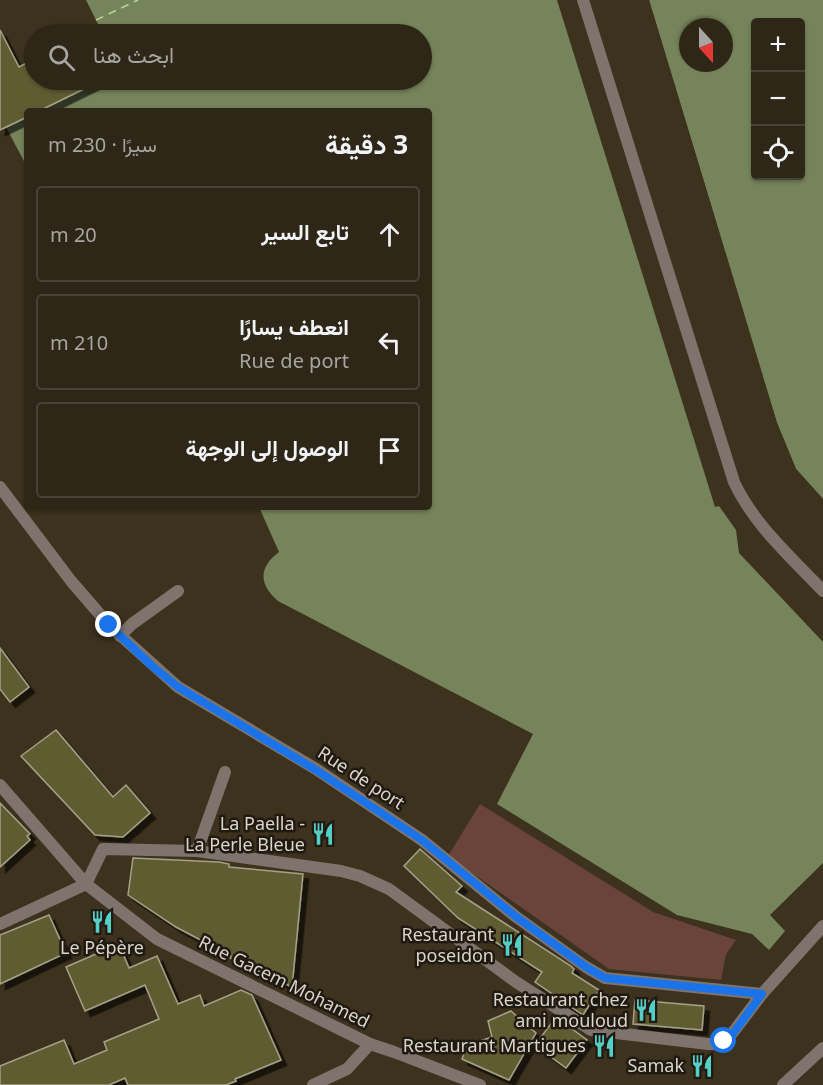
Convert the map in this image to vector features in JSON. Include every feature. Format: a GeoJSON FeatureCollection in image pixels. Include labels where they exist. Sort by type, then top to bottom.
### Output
{"type":"FeatureCollection","features":[{"type":"Feature","properties":{"kind":"street"},"geometry":{"type":"LineString","coordinates":[[583,0],[734,482],[740,496],[762,526],[823,591]]}},
{"type":"Feature","properties":{"kind":"street","name":"Rue de port"},"geometry":{"type":"LineString","coordinates":[[0,487],[71,581],[120,636],[178,687],[316,770],[422,840],[515,916],[586,967],[605,978],[762,994]]}},
{"type":"Feature","properties":{"kind":"street"},"geometry":{"type":"LineString","coordinates":[[120,636],[132,624],[178,591]]}},
{"type":"Feature","properties":{"kind":"street"},"geometry":{"type":"LineString","coordinates":[[197,851],[225,772]]}},
{"type":"Feature","properties":{"kind":"street","name":"Rue Gacem Mohamed"},"geometry":{"type":"LineString","coordinates":[[0,785],[86,884],[157,939],[370,1044],[480,1085]]}},
{"type":"Feature","properties":{"kind":"street"},"geometry":{"type":"LineString","coordinates":[[0,924],[86,884],[103,849],[197,851],[341,871],[375,881],[400,896],[516,982],[591,1030],[717,1044],[734,1032],[762,994],[823,926]]}},
{"type":"Feature","properties":{"kind":"street"},"geometry":{"type":"LineString","coordinates":[[315,1085],[347,1069],[370,1044]]}},
{"type":"Feature","properties":{"kind":"street"},"geometry":{"type":"LineString","coordinates":[[783,1085],[823,1048]]}},
{"type":"Feature","properties":{"kind":"shaded area"},"geometry":{"type":"Polygon","coordinates":[[[86,0],[557,0],[715,507],[719,506],[736,530],[739,553],[823,642],[823,863],[770,915],[785,931],[769,950],[752,934],[677,915],[497,804],[533,734],[278,601],[271,595],[264,582],[268,564],[279,552],[260,510],[432,510],[432,108],[45,108],[82,90],[432,90],[432,24],[98,24],[86,0]]]}},
{"type":"Feature","properties":{"kind":"shaded area"},"geometry":{"type":"Polygon","coordinates":[[[649,0],[823,0],[823,499],[796,469],[777,423],[649,0]]]}},
{"type":"Feature","properties":{"kind":"shaded area"},"geometry":{"type":"Polygon","coordinates":[[[24,118],[24,161],[6,127],[24,118]]]}},
{"type":"Feature","properties":{"kind":"shaded area"},"geometry":{"type":"Polygon","coordinates":[[[480,804],[653,912],[736,940],[726,954],[721,980],[609,969],[448,856],[480,804]]]}},
{"type":"Feature","properties":{"kind":"pier"},"geometry":{"type":"Polygon","coordinates":[[[646,0],[649,0],[777,423],[796,469],[823,499],[823,502],[794,470],[774,424],[646,0]]]}},
{"type":"Feature","properties":{"kind":"building"},"geometry":{"type":"Polygon","coordinates":[[[0,30],[19,67],[24,64],[24,90],[82,90],[45,108],[24,108],[24,118],[0,130],[0,30]]]}},
{"type":"Feature","properties":{"kind":"building"},"geometry":{"type":"Polygon","coordinates":[[[0,648],[29,687],[10,702],[0,689],[0,648]]]}},
{"type":"Feature","properties":{"kind":"building"},"geometry":{"type":"Polygon","coordinates":[[[56,730],[113,797],[126,785],[150,813],[123,837],[95,835],[21,756],[56,730]]]}},
{"type":"Feature","properties":{"kind":"building"},"geometry":{"type":"Polygon","coordinates":[[[0,803],[30,834],[27,836],[30,840],[0,867],[0,803]]]}},
{"type":"Feature","properties":{"kind":"building"},"geometry":{"type":"Polygon","coordinates":[[[420,849],[462,886],[456,892],[571,966],[574,969],[572,973],[599,990],[583,1015],[535,982],[542,972],[458,918],[404,866],[420,849]]]}},
{"type":"Feature","properties":{"kind":"building"},"geometry":{"type":"Polygon","coordinates":[[[133,858],[219,862],[229,864],[229,867],[303,874],[292,987],[230,958],[231,956],[176,927],[128,895],[133,858]]]}},
{"type":"Feature","properties":{"kind":"building"},"geometry":{"type":"Polygon","coordinates":[[[49,915],[66,953],[0,984],[0,935],[49,915]]]}},
{"type":"Feature","properties":{"kind":"building"},"geometry":{"type":"Polygon","coordinates":[[[119,944],[129,968],[157,956],[178,1004],[200,995],[204,1006],[241,990],[252,995],[281,1060],[226,1085],[128,1085],[125,1078],[109,1085],[0,1085],[0,1066],[64,1040],[74,1064],[107,1050],[104,1042],[159,1019],[145,985],[85,1011],[66,967],[119,944]]]}},
{"type":"Feature","properties":{"kind":"building"},"geometry":{"type":"Polygon","coordinates":[[[635,1000],[704,1006],[702,1030],[633,1024],[635,1000]]]}},
{"type":"Feature","properties":{"kind":"building"},"geometry":{"type":"Polygon","coordinates":[[[511,1011],[536,1033],[509,1080],[462,1059],[467,1045],[492,1037],[488,1021],[511,1011]]]}},
{"type":"Feature","properties":{"kind":"building"},"geometry":{"type":"Polygon","coordinates":[[[556,1017],[587,1040],[566,1068],[535,1045],[556,1017]]]}},
{"type":"Feature","properties":{"kind":"ferry route"},"geometry":{"type":"LineString","coordinates":[[96,20],[138,0]]}},
{"type":"Feature","properties":{"kind":"place","name":"La Paella - La Perle Bleue"},"geometry":{"type":"Point","coordinates":[323,834]}},
{"type":"Feature","properties":{"kind":"place","name":"Le Pépère"},"geometry":{"type":"Point","coordinates":[102,922]}},
{"type":"Feature","properties":{"kind":"place","name":"Restaurant poseidon"},"geometry":{"type":"Point","coordinates":[512,945]}},
{"type":"Feature","properties":{"kind":"place","name":"Restaurant chez ami mouloud"},"geometry":{"type":"Point","coordinates":[646,1010]}},
{"type":"Feature","properties":{"kind":"place","name":"Restaurant Martigues"},"geometry":{"type":"Point","coordinates":[604,1046]}},
{"type":"Feature","properties":{"kind":"place","name":"Samak"},"geometry":{"type":"Point","coordinates":[702,1066]}},
{"type":"Feature","properties":{"kind":"route"},"geometry":{"type":"LineString","coordinates":[[109,625],[178,687],[316,770],[422,840],[515,916],[605,978],[762,994],[734,1032],[724,1041]]}}]}
